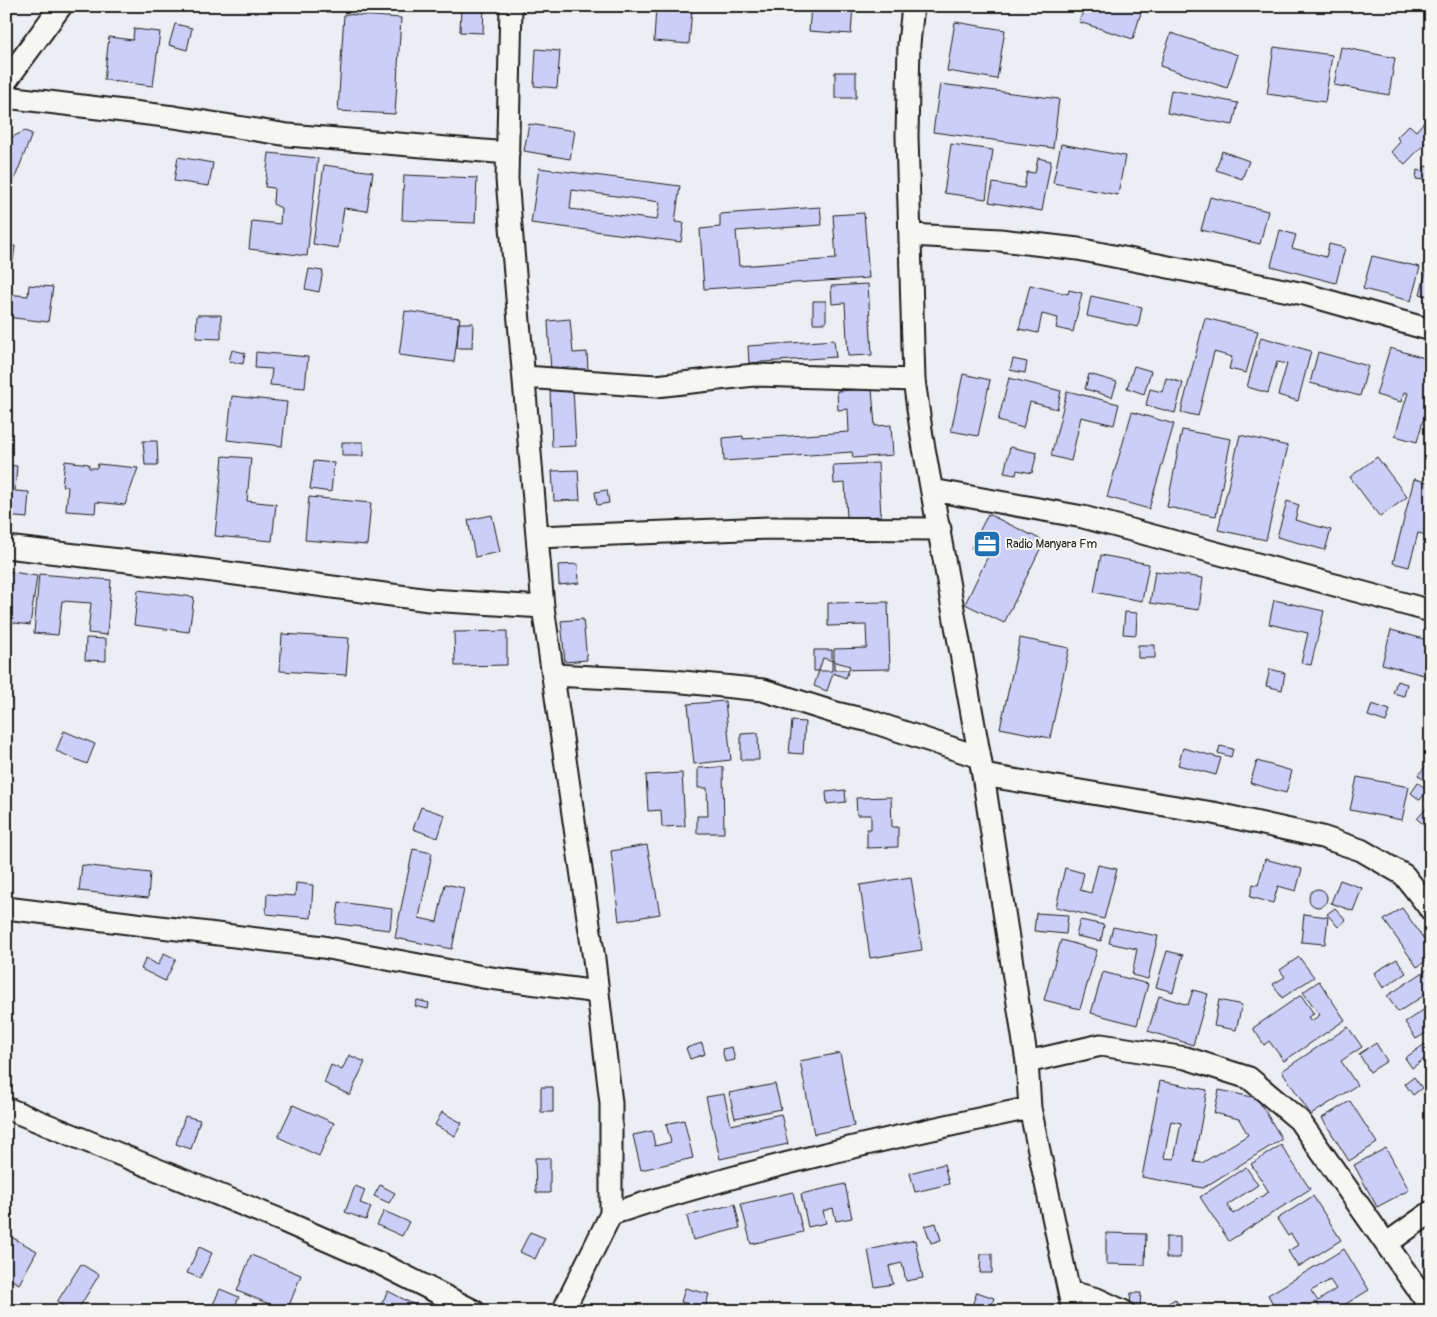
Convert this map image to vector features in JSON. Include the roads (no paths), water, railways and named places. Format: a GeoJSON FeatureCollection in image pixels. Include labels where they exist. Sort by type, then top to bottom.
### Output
{"type":"FeatureCollection","features":[{"type":"Feature","properties":{"kind":"street"},"geometry":{"type":"LineString","coordinates":[[6,81],[61,6]]}},
{"type":"Feature","properties":{"kind":"street"},"geometry":{"type":"LineString","coordinates":[[511,6],[507,179],[543,607],[598,992],[611,1103],[611,1214],[563,1311]]}},
{"type":"Feature","properties":{"kind":"street"},"geometry":{"type":"LineString","coordinates":[[914,6],[909,44],[907,136],[914,380],[981,766],[1027,1062],[1030,1108],[1046,1192],[1072,1302],[1097,1298],[1123,1311]]}},
{"type":"Feature","properties":{"kind":"street"},"geometry":{"type":"LineString","coordinates":[[6,97],[174,117],[288,134],[508,153]]}},
{"type":"Feature","properties":{"kind":"street"},"geometry":{"type":"LineString","coordinates":[[911,235],[1000,240],[1078,249],[1304,294],[1431,330]]}},
{"type":"Feature","properties":{"kind":"street"},"geometry":{"type":"LineString","coordinates":[[524,377],[656,386],[754,375],[914,380]]}},
{"type":"Feature","properties":{"kind":"street"},"geometry":{"type":"LineString","coordinates":[[932,490],[1083,517],[1431,611]]}},
{"type":"Feature","properties":{"kind":"street"},"geometry":{"type":"LineString","coordinates":[[537,537],[769,528],[940,529]]}},
{"type":"Feature","properties":{"kind":"street"},"geometry":{"type":"LineString","coordinates":[[6,547],[206,570],[429,600],[543,607]]}},
{"type":"Feature","properties":{"kind":"street"},"geometry":{"type":"LineString","coordinates":[[553,675],[682,682],[763,690],[836,713],[870,721],[981,766],[1322,837],[1361,850],[1404,875],[1431,910]]}},
{"type":"Feature","properties":{"kind":"street"},"geometry":{"type":"LineString","coordinates":[[6,908],[324,948],[483,977],[598,992]]}},
{"type":"Feature","properties":{"kind":"street"},"geometry":{"type":"LineString","coordinates":[[1027,1062],[1101,1045],[1186,1058],[1249,1078],[1300,1120],[1431,1308]]}},
{"type":"Feature","properties":{"kind":"street"},"geometry":{"type":"LineString","coordinates":[[6,1108],[283,1221],[381,1264],[474,1311]]}},
{"type":"Feature","properties":{"kind":"street"},"geometry":{"type":"LineString","coordinates":[[611,1214],[694,1186],[844,1148],[1030,1108]]}},
{"type":"Feature","properties":{"kind":"street"},"geometry":{"type":"LineString","coordinates":[[1386,1244],[1431,1212]]}},
{"type":"Feature","properties":{"kind":"place","name":"Radio Manyara Fm"},"geometry":{"type":"Point","coordinates":[987,544]}}]}
